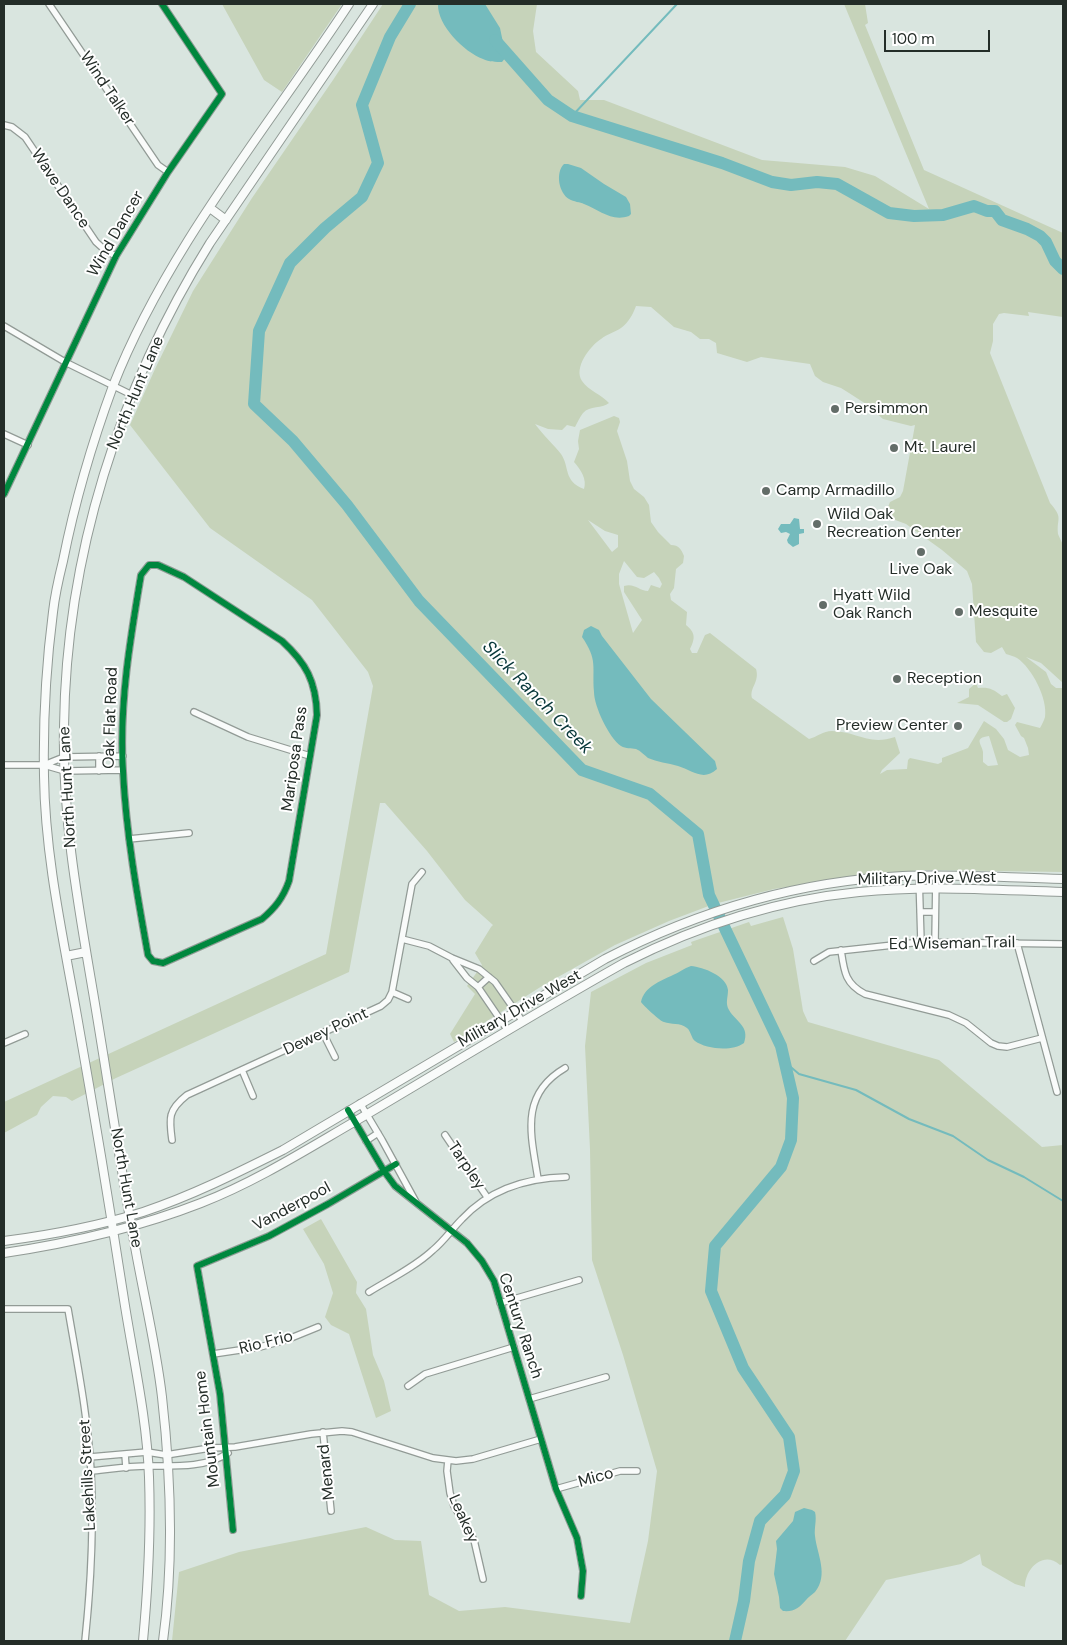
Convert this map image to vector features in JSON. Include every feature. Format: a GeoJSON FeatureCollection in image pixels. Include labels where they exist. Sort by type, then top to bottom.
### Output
{"type":"FeatureCollection","features":[{"type":"Feature","properties":{"kind":"main road","name":"North Hunt Lane"},"geometry":{"type":"LineString","coordinates":[[143,1641],[149,1564],[148,1466],[142,1412],[114,1232],[51,862],[46,805],[44,765],[48,667],[53,609],[81,482],[114,386],[142,324],[170,270],[348,4]]}},
{"type":"Feature","properties":{"kind":"main road","name":"North Hunt Lane"},"geometry":{"type":"LineString","coordinates":[[163,1641],[167,1611],[171,1524],[159,1376],[132,1228],[69,840],[64,757],[67,665],[86,543],[99,490],[118,429],[149,354],[194,268],[373,4]]}},
{"type":"Feature","properties":{"kind":"main road"},"geometry":{"type":"LineString","coordinates":[[210,208],[226,220]]}},
{"type":"Feature","properties":{"kind":"main road","name":"Military Drive West"},"geometry":{"type":"LineString","coordinates":[[4,1241],[43,1236],[130,1215],[176,1200],[243,1170],[283,1150],[606,959],[678,925],[775,893],[855,880],[919,876],[1063,879]]}},
{"type":"Feature","properties":{"kind":"main road","name":"Military Drive West"},"geometry":{"type":"LineString","coordinates":[[4,1253],[45,1247],[132,1228],[201,1203],[235,1188],[303,1153],[624,963],[655,947],[721,922],[789,902],[858,892],[936,889],[1063,892]]}},
{"type":"Feature","properties":{"kind":"main road"},"geometry":{"type":"LineString","coordinates":[[66,956],[86,952]]}},
{"type":"Feature","properties":{"kind":"street","name":"Wind Talker"},"geometry":{"type":"LineString","coordinates":[[49,4],[158,165],[168,172]]}},
{"type":"Feature","properties":{"kind":"street","name":"Wind Dancer"},"geometry":{"type":"LineString","coordinates":[[4,494],[116,256],[168,172],[222,94],[162,4]]}},
{"type":"Feature","properties":{"kind":"street","name":"Wave Dance"},"geometry":{"type":"LineString","coordinates":[[4,125],[12,127],[25,137],[96,242],[106,251],[116,256]]}},
{"type":"Feature","properties":{"kind":"street"},"geometry":{"type":"LineString","coordinates":[[4,326],[65,362],[132,394]]}},
{"type":"Feature","properties":{"kind":"street"},"geometry":{"type":"LineString","coordinates":[[4,434],[28,445]]}},
{"type":"Feature","properties":{"kind":"street","name":"Mariposa Pass"},"geometry":{"type":"LineString","coordinates":[[149,565],[158,564],[184,577],[282,641],[295,653],[305,667],[314,683],[317,698],[317,714],[289,881],[280,901],[262,919],[163,963],[153,961]]}},
{"type":"Feature","properties":{"kind":"street","name":"Oak Flat Road"},"geometry":{"type":"LineString","coordinates":[[149,565],[141,575],[127,662],[123,770],[129,839],[148,955],[153,961]]}},
{"type":"Feature","properties":{"kind":"street"},"geometry":{"type":"LineString","coordinates":[[194,712],[248,737],[310,756]]}},
{"type":"Feature","properties":{"kind":"street"},"geometry":{"type":"LineString","coordinates":[[99,756],[99,771]]}},
{"type":"Feature","properties":{"kind":"street"},"geometry":{"type":"LineString","coordinates":[[44,765],[64,757],[123,756]]}},
{"type":"Feature","properties":{"kind":"street"},"geometry":{"type":"LineString","coordinates":[[4,765],[44,765],[65,771],[123,770]]}},
{"type":"Feature","properties":{"kind":"street"},"geometry":{"type":"LineString","coordinates":[[129,839],[189,833]]}},
{"type":"Feature","properties":{"kind":"street"},"geometry":{"type":"LineString","coordinates":[[408,999],[392,992],[412,884],[422,872]]}},
{"type":"Feature","properties":{"kind":"street"},"geometry":{"type":"LineString","coordinates":[[919,876],[921,942]]}},
{"type":"Feature","properties":{"kind":"street"},"geometry":{"type":"LineString","coordinates":[[935,942],[936,876]]}},
{"type":"Feature","properties":{"kind":"street"},"geometry":{"type":"LineString","coordinates":[[920,912],[935,912]]}},
{"type":"Feature","properties":{"kind":"street"},"geometry":{"type":"LineString","coordinates":[[402,939],[429,946],[478,969],[495,982],[523,1022]]}},
{"type":"Feature","properties":{"kind":"street","name":"Ed Wiseman Trail"},"geometry":{"type":"LineString","coordinates":[[814,961],[829,952],[921,942],[1063,944]]}},
{"type":"Feature","properties":{"kind":"street"},"geometry":{"type":"LineString","coordinates":[[1017,943],[1057,1092]]}},
{"type":"Feature","properties":{"kind":"street"},"geometry":{"type":"LineString","coordinates":[[841,950],[844,972],[856,989],[865,994],[949,1015],[998,1046],[1007,1047],[1042,1038]]}},
{"type":"Feature","properties":{"kind":"street"},"geometry":{"type":"LineString","coordinates":[[452,958],[467,978],[478,987],[508,1031]]}},
{"type":"Feature","properties":{"kind":"street"},"geometry":{"type":"LineString","coordinates":[[478,987],[489,977]]}},
{"type":"Feature","properties":{"kind":"street","name":"Dewey Point"},"geometry":{"type":"LineString","coordinates":[[172,1140],[171,1113],[176,1104],[187,1095],[381,1006],[388,1000],[392,992]]}},
{"type":"Feature","properties":{"kind":"street"},"geometry":{"type":"LineString","coordinates":[[323,1033],[334,1057]]}},
{"type":"Feature","properties":{"kind":"street"},"geometry":{"type":"LineString","coordinates":[[4,1043],[25,1034]]}},
{"type":"Feature","properties":{"kind":"street"},"geometry":{"type":"LineString","coordinates":[[538,1179],[531,1136],[530,1122],[532,1109],[544,1085],[565,1068]]}},
{"type":"Feature","properties":{"kind":"street"},"geometry":{"type":"LineString","coordinates":[[242,1070],[253,1096]]}},
{"type":"Feature","properties":{"kind":"street","name":"Century Ranch"},"geometry":{"type":"LineString","coordinates":[[360,1103],[417,1203]]}},
{"type":"Feature","properties":{"kind":"street","name":"Century Ranch"},"geometry":{"type":"LineString","coordinates":[[348,1110],[395,1186],[467,1243],[482,1261],[494,1282],[556,1490],[577,1538],[581,1557],[581,1596]]}},
{"type":"Feature","properties":{"kind":"street"},"geometry":{"type":"LineString","coordinates":[[366,1141],[378,1133]]}},
{"type":"Feature","properties":{"kind":"street","name":"Tarpley"},"geometry":{"type":"LineString","coordinates":[[445,1135],[487,1197]]}},
{"type":"Feature","properties":{"kind":"street","name":"Vanderpool"},"geometry":{"type":"LineString","coordinates":[[197,1266],[269,1236],[396,1164]]}},
{"type":"Feature","properties":{"kind":"street"},"geometry":{"type":"LineString","coordinates":[[369,1292],[424,1257],[442,1241],[471,1209],[487,1197],[509,1187],[538,1179],[566,1177]]}},
{"type":"Feature","properties":{"kind":"street","name":"Mountain Home"},"geometry":{"type":"LineString","coordinates":[[197,1266],[220,1394],[233,1530]]}},
{"type":"Feature","properties":{"kind":"street"},"geometry":{"type":"LineString","coordinates":[[500,1303],[579,1280]]}},
{"type":"Feature","properties":{"kind":"street","name":"Lakehills Street"},"geometry":{"type":"LineString","coordinates":[[4,1309],[68,1309],[84,1411],[91,1471],[92,1563],[85,1641]]}},
{"type":"Feature","properties":{"kind":"street","name":"Rio Frio"},"geometry":{"type":"LineString","coordinates":[[213,1354],[260,1347],[286,1340],[318,1327]]}},
{"type":"Feature","properties":{"kind":"street"},"geometry":{"type":"LineString","coordinates":[[408,1386],[425,1374],[514,1347]]}},
{"type":"Feature","properties":{"kind":"street"},"geometry":{"type":"LineString","coordinates":[[529,1399],[606,1377]]}},
{"type":"Feature","properties":{"kind":"street"},"geometry":{"type":"LineString","coordinates":[[90,1456],[146,1452],[166,1455],[235,1447],[342,1430],[434,1458],[456,1461],[541,1439]]}},
{"type":"Feature","properties":{"kind":"street","name":"Menard"},"geometry":{"type":"LineString","coordinates":[[323,1432],[331,1511]]}},
{"type":"Feature","properties":{"kind":"street"},"geometry":{"type":"LineString","coordinates":[[91,1471],[148,1466],[167,1467],[212,1461],[226,1455],[235,1447]]}},
{"type":"Feature","properties":{"kind":"street"},"geometry":{"type":"LineString","coordinates":[[189,1452],[191,1464]]}},
{"type":"Feature","properties":{"kind":"street"},"geometry":{"type":"LineString","coordinates":[[125,1454],[126,1468]]}},
{"type":"Feature","properties":{"kind":"street","name":"Leakey"},"geometry":{"type":"LineString","coordinates":[[448,1460],[447,1471],[450,1493],[454,1506],[474,1540],[483,1579]]}},
{"type":"Feature","properties":{"kind":"street","name":"Mico"},"geometry":{"type":"LineString","coordinates":[[556,1490],[620,1471],[636,1471]]}},
{"type":"Feature","properties":{"kind":"green space"},"geometry":{"type":"Polygon","coordinates":[[[222,4],[342,4],[282,92],[264,80],[222,4]]]}},
{"type":"Feature","properties":{"kind":"green space"},"geometry":{"type":"Polygon","coordinates":[[[383,4],[537,4],[533,31],[536,52],[578,91],[580,100],[604,100],[762,160],[845,167],[875,176],[929,209],[844,4],[865,4],[868,23],[865,25],[924,170],[1063,233],[1063,317],[1028,312],[1029,316],[999,314],[993,324],[993,341],[990,353],[1050,503],[1057,512],[1058,534],[1063,545],[1063,683],[1041,663],[1026,657],[1046,672],[1051,684],[1056,688],[1063,688],[1063,872],[923,870],[867,875],[774,889],[714,904],[669,921],[615,945],[542,986],[454,1042],[450,1034],[475,994],[467,986],[482,965],[475,953],[493,925],[465,900],[427,851],[385,803],[380,803],[349,972],[116,1078],[72,1101],[66,1097],[53,1096],[41,1107],[37,1115],[4,1133],[4,1102],[326,954],[373,686],[368,672],[312,600],[210,528],[130,425],[193,291],[252,198],[383,4]],[[636,306],[624,326],[597,342],[581,364],[580,376],[582,381],[609,403],[586,411],[575,427],[567,425],[562,430],[548,429],[535,424],[561,454],[573,482],[584,489],[583,475],[574,462],[579,449],[580,430],[614,416],[619,418],[620,422],[617,431],[627,461],[630,481],[634,489],[644,497],[649,505],[651,522],[658,532],[671,545],[679,548],[684,556],[683,563],[676,569],[674,588],[670,594],[671,600],[687,612],[686,625],[694,636],[690,649],[692,653],[697,653],[705,635],[710,633],[756,669],[757,678],[751,694],[752,698],[809,739],[832,731],[877,740],[895,737],[900,753],[880,774],[887,770],[907,769],[910,758],[938,764],[942,762],[942,758],[968,748],[984,721],[996,729],[1004,739],[1008,750],[1020,757],[1029,755],[1024,738],[1015,725],[1017,722],[1040,728],[1045,717],[1045,710],[1038,684],[1023,663],[1016,657],[1006,654],[1002,647],[991,653],[984,652],[976,642],[972,584],[967,571],[906,524],[890,518],[886,512],[890,502],[900,497],[903,491],[915,425],[911,426],[883,419],[866,404],[849,393],[823,382],[815,376],[810,364],[761,357],[747,362],[717,353],[716,343],[709,339],[700,339],[691,332],[674,327],[651,307],[636,306]],[[588,520],[612,552],[618,547],[618,535],[605,531],[588,520]],[[624,561],[619,574],[619,584],[633,633],[642,620],[624,592],[624,586],[634,586],[648,591],[651,585],[660,588],[662,584],[654,572],[644,578],[637,577],[624,561]],[[989,736],[980,740],[983,762],[988,766],[998,765],[989,736]]]}},
{"type":"Feature","properties":{"kind":"green space"},"geometry":{"type":"Polygon","coordinates":[[[976,683],[978,688],[991,689],[1002,696],[1007,694],[1015,708],[1011,719],[1004,722],[978,705],[957,703],[969,697],[969,689],[976,683]]]}},
{"type":"Feature","properties":{"kind":"green space"},"geometry":{"type":"Polygon","coordinates":[[[783,917],[793,949],[803,1011],[808,1022],[939,1060],[1042,1147],[1063,1145],[1063,1564],[1060,1565],[1054,1561],[1047,1560],[1036,1564],[1028,1574],[1025,1587],[1015,1584],[982,1565],[980,1554],[961,1564],[886,1580],[845,1641],[172,1641],[179,1572],[239,1552],[366,1527],[395,1540],[421,1541],[429,1595],[459,1611],[505,1607],[630,1623],[648,1541],[657,1471],[623,1355],[592,1260],[590,1149],[585,1046],[591,992],[646,963],[692,945],[691,942],[749,922],[751,926],[783,917]]]}},
{"type":"Feature","properties":{"kind":"green space"},"geometry":{"type":"Polygon","coordinates":[[[321,1219],[357,1282],[356,1293],[366,1309],[373,1355],[384,1381],[391,1411],[376,1418],[349,1334],[331,1325],[325,1317],[333,1293],[324,1264],[303,1229],[321,1219]]]}},
{"type":"Feature","properties":{"kind":"water"},"geometry":{"type":"Polygon","coordinates":[[[438,4],[485,4],[500,28],[506,57],[502,62],[485,60],[460,44],[442,20],[438,4]]]}},
{"type":"Feature","properties":{"kind":"water"},"geometry":{"type":"Polygon","coordinates":[[[564,164],[581,168],[626,197],[630,204],[631,214],[617,218],[569,199],[559,183],[561,168],[564,164]]]}},
{"type":"Feature","properties":{"kind":"water"},"geometry":{"type":"Polygon","coordinates":[[[794,518],[799,519],[800,529],[804,529],[804,533],[799,534],[799,544],[793,547],[787,540],[790,534],[786,532],[781,533],[778,529],[781,524],[790,524],[794,518]]]}},
{"type":"Feature","properties":{"kind":"water"},"geometry":{"type":"Polygon","coordinates":[[[591,626],[599,630],[651,699],[715,761],[717,769],[707,775],[698,774],[678,766],[648,758],[636,749],[623,747],[616,742],[603,721],[595,698],[592,658],[582,637],[584,630],[591,626]]]}},
{"type":"Feature","properties":{"kind":"water"},"geometry":{"type":"Polygon","coordinates":[[[691,966],[714,973],[727,985],[728,1007],[744,1028],[744,1043],[733,1048],[712,1048],[700,1044],[694,1040],[687,1028],[662,1021],[641,1002],[645,992],[653,985],[691,966]]]}},
{"type":"Feature","properties":{"kind":"water"},"geometry":{"type":"Polygon","coordinates":[[[804,1508],[815,1512],[815,1536],[821,1564],[821,1579],[815,1592],[801,1605],[793,1610],[783,1611],[780,1608],[774,1574],[776,1541],[793,1521],[795,1512],[804,1508]]]}},
{"type":"Feature","properties":{"kind":"waterway","name":"Slick Ranch Creek"},"geometry":{"type":"LineString","coordinates":[[410,4],[390,37],[362,105],[378,163],[362,197],[325,228],[290,263],[259,331],[254,404],[293,441],[347,505],[419,601],[582,770],[650,794],[698,834],[709,895],[781,1046],[793,1098],[791,1140],[781,1167],[715,1246],[711,1291],[743,1368],[789,1437],[794,1471],[785,1495],[760,1521],[749,1561],[744,1601],[735,1641]]}},
{"type":"Feature","properties":{"kind":"waterway"},"geometry":{"type":"LineString","coordinates":[[572,116],[677,4]]}},
{"type":"Feature","properties":{"kind":"waterway"},"geometry":{"type":"LineString","coordinates":[[495,40],[548,100],[572,116],[722,163],[772,182],[791,185],[817,182],[837,184],[889,213],[914,216],[943,215],[974,206],[987,211],[995,211],[1002,220],[1040,236],[1046,242],[1055,261],[1063,269]]}},
{"type":"Feature","properties":{"kind":"waterway"},"geometry":{"type":"LineString","coordinates":[[786,1063],[799,1074],[856,1090],[909,1119],[953,1136],[988,1160],[1024,1177],[1063,1201]]}},
{"type":"Feature","properties":{"kind":"cycle path"},"geometry":{"type":"LineString","coordinates":[[4,494],[116,256],[168,172],[222,94],[162,4]]}},
{"type":"Feature","properties":{"kind":"cycle path"},"geometry":{"type":"LineString","coordinates":[[149,565],[158,565],[184,577],[282,641],[303,665],[312,682],[317,715],[289,881],[281,898],[275,907],[262,919],[163,963],[153,961],[148,955],[129,840],[124,794],[122,746],[129,648],[141,575],[149,565]]}},
{"type":"Feature","properties":{"kind":"cycle path"},"geometry":{"type":"LineString","coordinates":[[348,1110],[395,1186],[467,1243],[482,1261],[494,1281],[556,1489],[577,1538],[583,1571],[581,1596]]}},
{"type":"Feature","properties":{"kind":"cycle path"},"geometry":{"type":"LineString","coordinates":[[233,1530],[220,1394],[197,1266],[269,1236],[396,1164]]}},
{"type":"Feature","properties":{"kind":"place","name":"Persimmon"},"geometry":{"type":"Point","coordinates":[835,409]}},
{"type":"Feature","properties":{"kind":"place","name":"Mt. Laurel"},"geometry":{"type":"Point","coordinates":[894,448]}},
{"type":"Feature","properties":{"kind":"place","name":"Camp Armadillo"},"geometry":{"type":"Point","coordinates":[766,491]}},
{"type":"Feature","properties":{"kind":"place","name":"Wild Oak Recreation Center"},"geometry":{"type":"Point","coordinates":[817,524]}},
{"type":"Feature","properties":{"kind":"place","name":"Live Oak"},"geometry":{"type":"Point","coordinates":[921,552]}},
{"type":"Feature","properties":{"kind":"place","name":"Hyatt Wild Oak Ranch"},"geometry":{"type":"Point","coordinates":[823,605]}},
{"type":"Feature","properties":{"kind":"place","name":"Mesquite"},"geometry":{"type":"Point","coordinates":[959,612]}},
{"type":"Feature","properties":{"kind":"place","name":"Reception"},"geometry":{"type":"Point","coordinates":[897,679]}},
{"type":"Feature","properties":{"kind":"place","name":"Preview Center"},"geometry":{"type":"Point","coordinates":[958,726]}}]}
